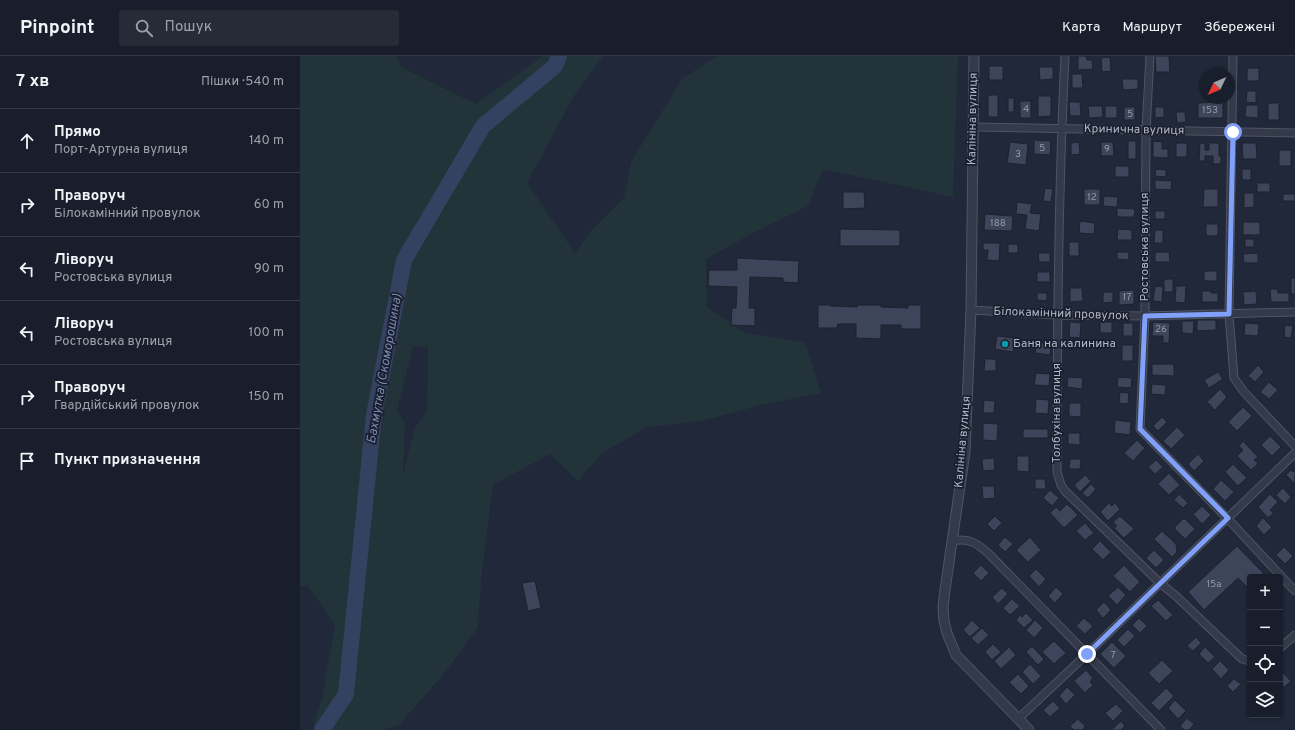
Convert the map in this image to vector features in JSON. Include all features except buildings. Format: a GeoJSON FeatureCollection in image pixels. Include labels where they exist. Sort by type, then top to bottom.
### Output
{"type":"FeatureCollection","features":[{"type":"Feature","properties":{"kind":"street","name":"Калініна вулиця"},"geometry":{"type":"LineString","coordinates":[[974,56],[972,310],[965,452],[943,607],[946,633],[956,655],[1029,730]]}},
{"type":"Feature","properties":{"kind":"street","name":"Толбухіна вулиця"},"geometry":{"type":"LineString","coordinates":[[1065,56],[1061,129],[1057,315],[1056,472],[1058,479],[1065,491],[1160,583],[1176,596],[1242,659],[1247,660]]}},
{"type":"Feature","properties":{"kind":"street","name":"Ростовська вулиця"},"geometry":{"type":"LineString","coordinates":[[1150,56],[1146,130],[1145,316],[1140,429],[1228,518],[1295,591]]}},
{"type":"Feature","properties":{"kind":"street"},"geometry":{"type":"LineString","coordinates":[[1233,56],[1229,314],[1234,378],[1244,392],[1295,446]]}},
{"type":"Feature","properties":{"kind":"street","name":"Кринична вулиця"},"geometry":{"type":"LineString","coordinates":[[973,127],[1295,133]]}},
{"type":"Feature","properties":{"kind":"street","name":"Білокамінний провулок"},"geometry":{"type":"LineString","coordinates":[[972,310],[1057,315],[1145,316],[1295,312]]}},
{"type":"Feature","properties":{"kind":"street"},"geometry":{"type":"LineString","coordinates":[[1018,719],[1295,453]]}},
{"type":"Feature","properties":{"kind":"street"},"geometry":{"type":"LineString","coordinates":[[953,541],[961,539],[970,540],[977,544],[1161,730]]}},
{"type":"Feature","properties":{"kind":"street"},"geometry":{"type":"LineString","coordinates":[[1283,646],[1295,635]]}},
{"type":"Feature","properties":{"kind":"shaded area"},"geometry":{"type":"Polygon","coordinates":[[[300,56],[396,56],[401,67],[476,104],[543,56],[603,56],[575,94],[527,183],[575,253],[591,231],[624,198],[631,162],[682,79],[717,56],[958,56],[953,197],[823,169],[808,206],[751,234],[706,259],[707,307],[745,333],[805,342],[821,393],[761,405],[702,421],[647,427],[601,454],[578,481],[550,454],[493,485],[483,562],[477,629],[442,676],[399,725],[383,730],[322,730],[313,726],[322,698],[335,624],[307,585],[300,587],[300,56]],[[413,346],[397,410],[405,423],[403,476],[414,429],[427,412],[428,347],[413,346]]]}},
{"type":"Feature","properties":{"kind":"waterway","name":"Бахмутка (Скоморошина)"},"geometry":{"type":"LineString","coordinates":[[322,730],[346,694],[374,415],[404,260],[483,126],[555,66],[559,56]]}},
{"type":"Feature","properties":{"kind":"place","name":"Баня на калинина"},"geometry":{"type":"Point","coordinates":[1005,344]}},
{"type":"Feature","properties":{"kind":"route"},"geometry":{"type":"LineString","coordinates":[[1087,654],[1228,518],[1140,429],[1145,316],[1229,314],[1233,132]]}}]}
